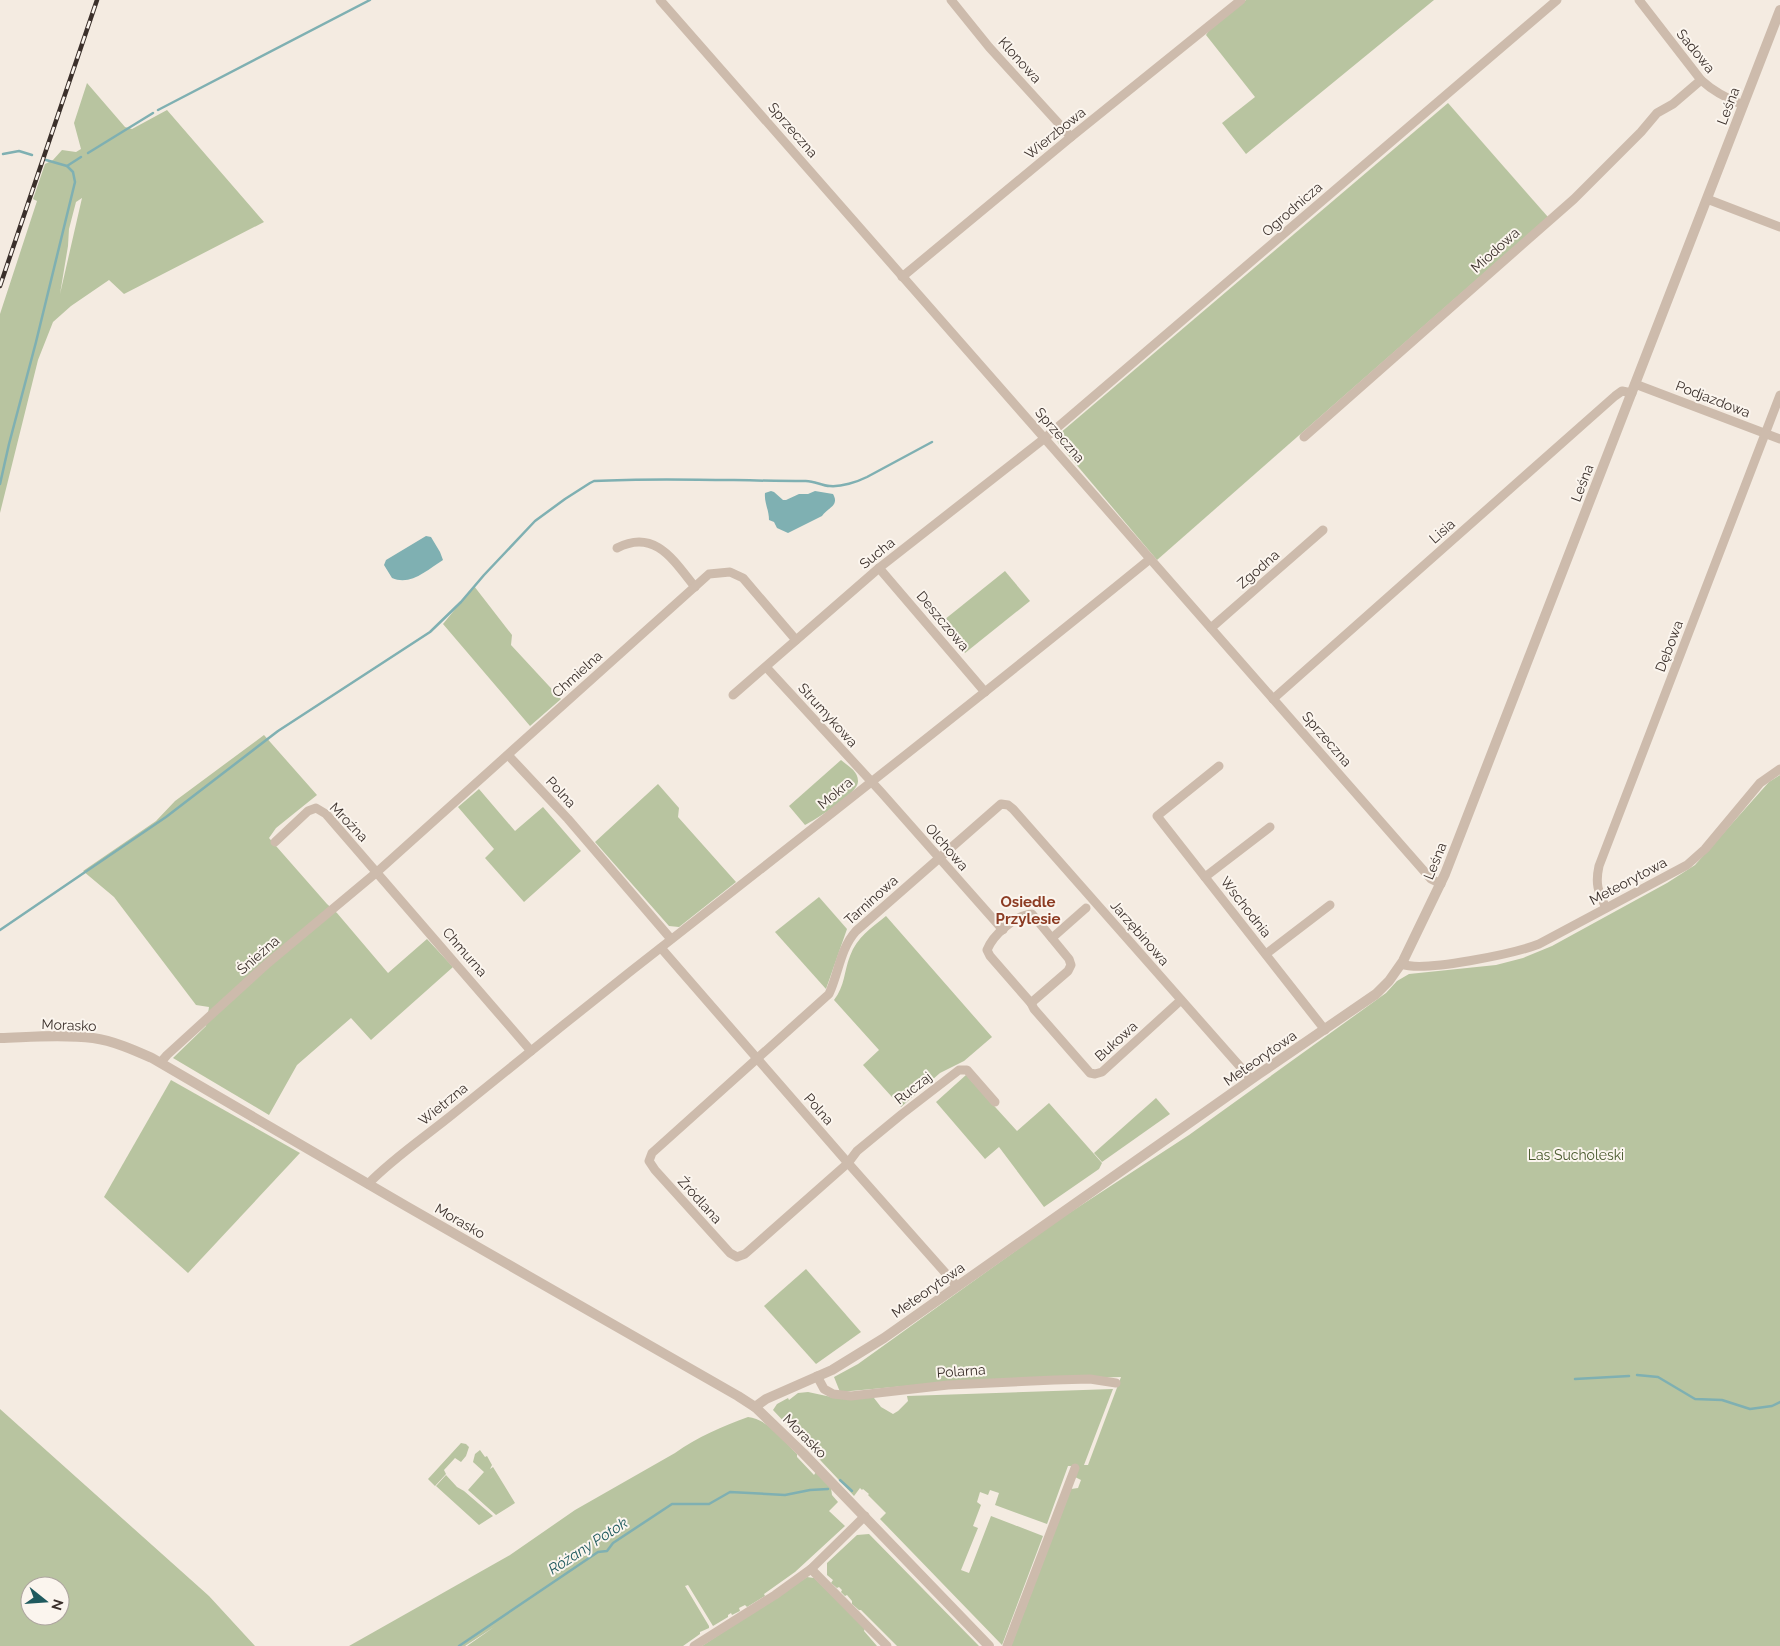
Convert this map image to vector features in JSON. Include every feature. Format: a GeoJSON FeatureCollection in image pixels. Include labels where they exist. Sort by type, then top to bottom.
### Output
{"type":"FeatureCollection","features":[{"type":"Feature","properties":{"kind":"street","name":"Sprzeczna"},"geometry":{"type":"LineString","coordinates":[[660,0],[1431,879],[1441,884]]}},
{"type":"Feature","properties":{"kind":"street","name":"Klonowa"},"geometry":{"type":"LineString","coordinates":[[951,0],[989,47],[1070,137]]}},
{"type":"Feature","properties":{"kind":"street","name":"Wierzbowa"},"geometry":{"type":"LineString","coordinates":[[902,277],[1070,137],[1241,0]]}},
{"type":"Feature","properties":{"kind":"street","name":"Ogrodnicza"},"geometry":{"type":"LineString","coordinates":[[1045,438],[1557,0]]}},
{"type":"Feature","properties":{"kind":"street","name":"Sadowa"},"geometry":{"type":"LineString","coordinates":[[1639,0],[1701,80],[1708,87],[1743,105]]}},
{"type":"Feature","properties":{"kind":"street","name":"Leśna"},"geometry":{"type":"LineString","coordinates":[[1402,964],[1441,884],[1780,10]]}},
{"type":"Feature","properties":{"kind":"street","name":"Miodowa"},"geometry":{"type":"LineString","coordinates":[[1304,437],[1574,199],[1641,132],[1657,113],[1673,104],[1701,80]]}},
{"type":"Feature","properties":{"kind":"street"},"geometry":{"type":"LineString","coordinates":[[1707,199],[1780,227]]}},
{"type":"Feature","properties":{"kind":"street","name":"Podjazdowa"},"geometry":{"type":"LineString","coordinates":[[1634,388],[1780,439]]}},
{"type":"Feature","properties":{"kind":"street","name":"Lisia"},"geometry":{"type":"LineString","coordinates":[[1273,699],[1615,396],[1622,391],[1634,388]]}},
{"type":"Feature","properties":{"kind":"street","name":"Dębowa"},"geometry":{"type":"LineString","coordinates":[[1606,908],[1598,893],[1596,880],[1599,866],[1780,396]]}},
{"type":"Feature","properties":{"kind":"street","name":"Sucha"},"geometry":{"type":"LineString","coordinates":[[732,695],[880,568],[1045,438]]}},
{"type":"Feature","properties":{"kind":"street","name":"Zgodna"},"geometry":{"type":"LineString","coordinates":[[1211,628],[1323,530]]}},
{"type":"Feature","properties":{"kind":"street"},"geometry":{"type":"LineString","coordinates":[[617,548],[628,542],[647,542],[667,552],[695,587]]}},
{"type":"Feature","properties":{"kind":"street","name":"Mokra"},"geometry":{"type":"LineString","coordinates":[[534,1048],[671,939],[744,884],[1150,559]]}},
{"type":"Feature","properties":{"kind":"street","name":"Deszczowa"},"geometry":{"type":"LineString","coordinates":[[880,568],[985,692]]}},
{"type":"Feature","properties":{"kind":"street","name":"Chmielna"},"geometry":{"type":"LineString","coordinates":[[377,872],[709,574],[730,572],[743,578],[796,640]]}},
{"type":"Feature","properties":{"kind":"street","name":"Strumykowa"},"geometry":{"type":"LineString","coordinates":[[766,666],[870,782]]}},
{"type":"Feature","properties":{"kind":"street","name":"Polna"},"geometry":{"type":"LineString","coordinates":[[508,755],[568,819],[671,939]]}},
{"type":"Feature","properties":{"kind":"street","name":"Wschodnia"},"geometry":{"type":"LineString","coordinates":[[1219,766],[1157,816],[1323,1028]]}},
{"type":"Feature","properties":{"kind":"street","name":"Meteorytowa"},"geometry":{"type":"LineString","coordinates":[[755,1407],[766,1399],[832,1370],[866,1349],[1188,1125],[1323,1028],[1376,994],[1402,964],[1414,966],[1458,962],[1528,949],[1562,932],[1687,865],[1705,849],[1760,783],[1780,768]]}},
{"type":"Feature","properties":{"kind":"street","name":"Olchowa"},"geometry":{"type":"LineString","coordinates":[[870,782],[1003,930]]}},
{"type":"Feature","properties":{"kind":"street","name":"Tarninowa"},"geometry":{"type":"LineString","coordinates":[[757,1059],[828,994],[835,980],[847,942],[856,931],[1001,804],[1008,805]]}},
{"type":"Feature","properties":{"kind":"street","name":"Jarzębinowa"},"geometry":{"type":"LineString","coordinates":[[1008,805],[1251,1079]]}},
{"type":"Feature","properties":{"kind":"street","name":"Mroźna"},"geometry":{"type":"LineString","coordinates":[[275,842],[308,811],[316,808],[326,814],[377,872]]}},
{"type":"Feature","properties":{"kind":"street","name":"Wschodnia"},"geometry":{"type":"LineString","coordinates":[[1205,877],[1270,827]]}},
{"type":"Feature","properties":{"kind":"street","name":"Chmurna"},"geometry":{"type":"LineString","coordinates":[[377,872],[534,1048]]}},
{"type":"Feature","properties":{"kind":"street","name":"Śnieżna"},"geometry":{"type":"LineString","coordinates":[[162,1062],[167,1055],[268,963],[377,872]]}},
{"type":"Feature","properties":{"kind":"street","name":"Wschodnia"},"geometry":{"type":"LineString","coordinates":[[1266,954],[1330,905]]}},
{"type":"Feature","properties":{"kind":"street"},"geometry":{"type":"LineString","coordinates":[[1052,938],[1086,908]]}},
{"type":"Feature","properties":{"kind":"street"},"geometry":{"type":"LineString","coordinates":[[1032,914],[1052,938],[1071,965],[1068,971],[1031,1003],[990,956],[987,950],[990,943],[1003,930],[1026,915],[1032,914]]}},
{"type":"Feature","properties":{"kind":"street","name":"Polna"},"geometry":{"type":"LineString","coordinates":[[662,948],[957,1286]]}},
{"type":"Feature","properties":{"kind":"street","name":"Bukowa"},"geometry":{"type":"LineString","coordinates":[[1031,1003],[1034,1009],[1090,1073],[1095,1074],[1102,1072],[1181,1000]]}},
{"type":"Feature","properties":{"kind":"street","name":"Morasko"},"geometry":{"type":"LineString","coordinates":[[0,1038],[94,1038],[119,1045],[162,1062],[368,1184],[755,1407],[865,1516],[989,1646]]}},
{"type":"Feature","properties":{"kind":"street","name":"Wietrzna"},"geometry":{"type":"LineString","coordinates":[[368,1184],[534,1048]]}},
{"type":"Feature","properties":{"kind":"street","name":"Źródlana"},"geometry":{"type":"LineString","coordinates":[[757,1059],[652,1153],[649,1160],[655,1170],[730,1253],[737,1257],[745,1254],[848,1163]]}},
{"type":"Feature","properties":{"kind":"street","name":"Ruczaj"},"geometry":{"type":"LineString","coordinates":[[848,1163],[857,1151],[959,1070],[967,1070],[995,1102]]}},
{"type":"Feature","properties":{"kind":"street","name":"Polarna"},"geometry":{"type":"LineString","coordinates":[[817,1376],[824,1389],[833,1394],[851,1396],[948,1385],[1090,1379],[1116,1382]]}},
{"type":"Feature","properties":{"kind":"street"},"geometry":{"type":"LineString","coordinates":[[1007,1646],[1075,1468]]}},
{"type":"Feature","properties":{"kind":"street"},"geometry":{"type":"LineString","coordinates":[[694,1646],[775,1595],[811,1569],[865,1516]]}},
{"type":"Feature","properties":{"kind":"street"},"geometry":{"type":"LineString","coordinates":[[811,1569],[887,1646]]}},
{"type":"Feature","properties":{"kind":"green space"},"geometry":{"type":"Polygon","coordinates":[[[1246,0],[1434,0],[1246,154],[1222,123],[1255,97],[1206,35],[1210,29],[1246,0]]]}},
{"type":"Feature","properties":{"kind":"green space"},"geometry":{"type":"Polygon","coordinates":[[[87,83],[125,127],[132,129],[167,110],[264,222],[124,294],[109,280],[71,306],[53,322],[38,360],[0,513],[0,314],[37,201],[33,199],[45,164],[53,160],[62,150],[76,152],[81,149],[74,123],[87,83]],[[82,198],[76,202],[69,229],[60,294],[82,198]]]}},
{"type":"Feature","properties":{"kind":"green space"},"geometry":{"type":"Polygon","coordinates":[[[1448,103],[1548,217],[1157,560],[1058,443],[1057,438],[1059,434],[1448,103]]]}},
{"type":"Feature","properties":{"kind":"green space"},"geometry":{"type":"Polygon","coordinates":[[[1005,571],[1030,601],[965,653],[939,624],[1005,571]]]}},
{"type":"Feature","properties":{"kind":"green space"},"geometry":{"type":"Polygon","coordinates":[[[474,586],[512,635],[511,645],[561,699],[530,726],[443,624],[474,586]]]}},
{"type":"Feature","properties":{"kind":"green space"},"geometry":{"type":"Polygon","coordinates":[[[264,735],[317,795],[276,828],[269,838],[388,973],[427,939],[453,967],[371,1040],[351,1018],[297,1065],[269,1115],[173,1058],[206,1026],[209,1007],[196,1005],[114,897],[83,871],[156,821],[175,801],[264,735]]]}},
{"type":"Feature","properties":{"kind":"green space"},"geometry":{"type":"Polygon","coordinates":[[[841,760],[858,777],[856,786],[845,799],[805,825],[789,806],[841,760]]]}},
{"type":"Feature","properties":{"kind":"green space","name":"Las Sucholeski"},"geometry":{"type":"Polygon","coordinates":[[[1780,775],[1780,1646],[1011,1646],[1071,1489],[1078,1488],[1081,1480],[1075,1477],[1079,1466],[1068,1466],[1047,1524],[995,1505],[999,1493],[990,1490],[988,1495],[980,1492],[977,1502],[981,1505],[973,1526],[978,1528],[961,1570],[969,1573],[991,1516],[1043,1536],[1002,1645],[880,1519],[886,1513],[869,1494],[860,1488],[854,1496],[773,1410],[777,1404],[788,1398],[789,1400],[798,1393],[808,1392],[836,1398],[874,1398],[881,1407],[893,1414],[908,1401],[907,1396],[1113,1389],[1084,1465],[1088,1465],[1121,1377],[948,1382],[840,1392],[834,1377],[858,1364],[1060,1219],[1189,1135],[1386,993],[1397,981],[1409,974],[1496,965],[1523,958],[1552,946],[1667,883],[1695,865],[1769,782],[1780,775]]]}},
{"type":"Feature","properties":{"kind":"green space"},"geometry":{"type":"Polygon","coordinates":[[[658,784],[679,808],[678,817],[736,882],[679,927],[669,926],[595,842],[658,784]]]}},
{"type":"Feature","properties":{"kind":"green space"},"geometry":{"type":"Polygon","coordinates":[[[479,789],[515,831],[543,807],[581,851],[524,902],[485,858],[494,849],[458,807],[479,789]]]}},
{"type":"Feature","properties":{"kind":"green space"},"geometry":{"type":"Polygon","coordinates":[[[819,897],[847,929],[826,989],[775,932],[819,897]]]}},
{"type":"Feature","properties":{"kind":"green space"},"geometry":{"type":"Polygon","coordinates":[[[886,916],[992,1037],[964,1061],[940,1073],[901,1107],[863,1065],[879,1050],[834,1000],[838,995],[856,943],[886,916]]]}},
{"type":"Feature","properties":{"kind":"green space"},"geometry":{"type":"Polygon","coordinates":[[[966,1075],[1017,1131],[1049,1103],[1102,1163],[1099,1169],[1044,1207],[999,1147],[985,1159],[936,1102],[966,1075]]]}},
{"type":"Feature","properties":{"kind":"green space"},"geometry":{"type":"Polygon","coordinates":[[[171,1080],[300,1153],[188,1273],[104,1197],[171,1080]]]}},
{"type":"Feature","properties":{"kind":"green space"},"geometry":{"type":"Polygon","coordinates":[[[1156,1098],[1170,1114],[1102,1162],[1094,1153],[1156,1098]]]}},
{"type":"Feature","properties":{"kind":"green space"},"geometry":{"type":"Polygon","coordinates":[[[806,1269],[861,1332],[816,1364],[764,1306],[806,1269]]]}},
{"type":"Feature","properties":{"kind":"green space"},"geometry":{"type":"Polygon","coordinates":[[[0,1409],[209,1596],[255,1646],[0,1646],[0,1409]]]}},
{"type":"Feature","properties":{"kind":"green space"},"geometry":{"type":"Polygon","coordinates":[[[748,1417],[762,1422],[775,1431],[814,1475],[816,1472],[831,1488],[832,1495],[838,1502],[829,1511],[845,1526],[795,1572],[764,1594],[765,1596],[747,1607],[745,1605],[739,1608],[740,1611],[732,1615],[731,1613],[713,1626],[688,1585],[685,1586],[709,1628],[700,1632],[700,1634],[683,1646],[467,1646],[494,1627],[465,1646],[349,1646],[510,1555],[575,1510],[692,1442],[748,1417]]]}},
{"type":"Feature","properties":{"kind":"green space"},"geometry":{"type":"Polygon","coordinates":[[[461,1443],[469,1447],[466,1456],[461,1462],[455,1458],[444,1470],[446,1474],[435,1486],[428,1479],[461,1443]]]}},
{"type":"Feature","properties":{"kind":"green space"},"geometry":{"type":"Polygon","coordinates":[[[480,1450],[485,1457],[487,1456],[492,1465],[490,1469],[493,1467],[515,1503],[496,1515],[468,1490],[484,1472],[473,1462],[475,1454],[480,1450]]]}},
{"type":"Feature","properties":{"kind":"green space"},"geometry":{"type":"Polygon","coordinates":[[[446,1475],[457,1487],[493,1516],[479,1525],[436,1486],[446,1475]]]}},
{"type":"Feature","properties":{"kind":"green space"},"geometry":{"type":"Polygon","coordinates":[[[869,1534],[979,1646],[897,1646],[861,1610],[852,1604],[852,1601],[841,1592],[842,1590],[839,1587],[837,1588],[831,1583],[833,1580],[827,1575],[827,1563],[857,1535],[869,1534]]]}},
{"type":"Feature","properties":{"kind":"green space"},"geometry":{"type":"Polygon","coordinates":[[[807,1577],[814,1578],[865,1628],[864,1631],[877,1646],[702,1646],[807,1577]]]}},
{"type":"Feature","properties":{"kind":"water"},"geometry":{"type":"Polygon","coordinates":[[[771,491],[783,500],[815,491],[833,494],[835,501],[832,507],[822,516],[788,533],[777,528],[774,522],[769,520],[765,493],[771,491]]]}},
{"type":"Feature","properties":{"kind":"water"},"geometry":{"type":"Polygon","coordinates":[[[426,536],[431,537],[443,560],[419,576],[406,580],[392,578],[384,565],[386,560],[426,536]]]}},
{"type":"Feature","properties":{"kind":"waterway"},"geometry":{"type":"LineString","coordinates":[[158,110],[370,0]]}},
{"type":"Feature","properties":{"kind":"waterway"},"geometry":{"type":"LineString","coordinates":[[88,153],[153,113]]}},
{"type":"Feature","properties":{"kind":"waterway"},"geometry":{"type":"LineString","coordinates":[[3,154],[19,151],[32,155]]}},
{"type":"Feature","properties":{"kind":"waterway"},"geometry":{"type":"LineString","coordinates":[[46,160],[67,166],[81,157]]}},
{"type":"Feature","properties":{"kind":"waterway"},"geometry":{"type":"LineString","coordinates":[[0,484],[75,182],[73,172],[67,166]]}},
{"type":"Feature","properties":{"kind":"waterway"},"geometry":{"type":"LineString","coordinates":[[0,930],[166,817],[278,731],[430,632],[461,602],[535,521],[590,483],[594,481],[646,479],[808,481],[827,486],[839,486],[867,477],[932,442]]}},
{"type":"Feature","properties":{"kind":"waterway","name":"Różany Potok"},"geometry":{"type":"LineString","coordinates":[[1637,1375],[1658,1377],[1695,1399],[1722,1400],[1750,1409],[1772,1406],[1780,1402]]}},
{"type":"Feature","properties":{"kind":"waterway","name":"Różany Potok"},"geometry":{"type":"LineString","coordinates":[[1575,1379],[1629,1376]]}},
{"type":"Feature","properties":{"kind":"waterway","name":"Różany Potok"},"geometry":{"type":"LineString","coordinates":[[840,1480],[852,1491]]}},
{"type":"Feature","properties":{"kind":"waterway","name":"Różany Potok"},"geometry":{"type":"LineString","coordinates":[[459,1646],[598,1552],[607,1551],[613,1543],[672,1504],[709,1504],[730,1492],[785,1495],[828,1489]]}},
{"type":"Feature","properties":{"kind":"railway"},"geometry":{"type":"LineString","coordinates":[[0,286],[97,0]]}},
{"type":"Feature","properties":{"kind":"district","name":"Osiedle Przylesie"},"geometry":{"type":"Point","coordinates":[1028,910]}}]}
